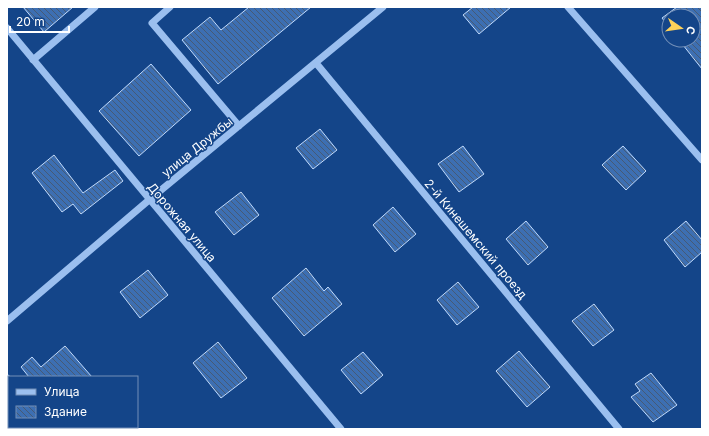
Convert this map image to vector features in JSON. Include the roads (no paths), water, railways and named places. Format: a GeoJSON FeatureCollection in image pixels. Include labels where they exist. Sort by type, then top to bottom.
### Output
{"type":"FeatureCollection","features":[{"type":"Feature","properties":{"kind":"street"},"geometry":{"type":"LineString","coordinates":[[33,60],[95,7]]}},
{"type":"Feature","properties":{"kind":"street"},"geometry":{"type":"LineString","coordinates":[[170,7],[152,22],[239,126]]}},
{"type":"Feature","properties":{"kind":"street","name":"улица Дружбы"},"geometry":{"type":"LineString","coordinates":[[7,321],[149,200],[383,7]]}},
{"type":"Feature","properties":{"kind":"street"},"geometry":{"type":"LineString","coordinates":[[568,7],[702,160]]}},
{"type":"Feature","properties":{"kind":"street","name":"Дорожная улица"},"geometry":{"type":"LineString","coordinates":[[7,28],[341,429]]}},
{"type":"Feature","properties":{"kind":"street","name":"2-й Кинешемский проезд"},"geometry":{"type":"LineString","coordinates":[[316,63],[619,429]]}}]}
